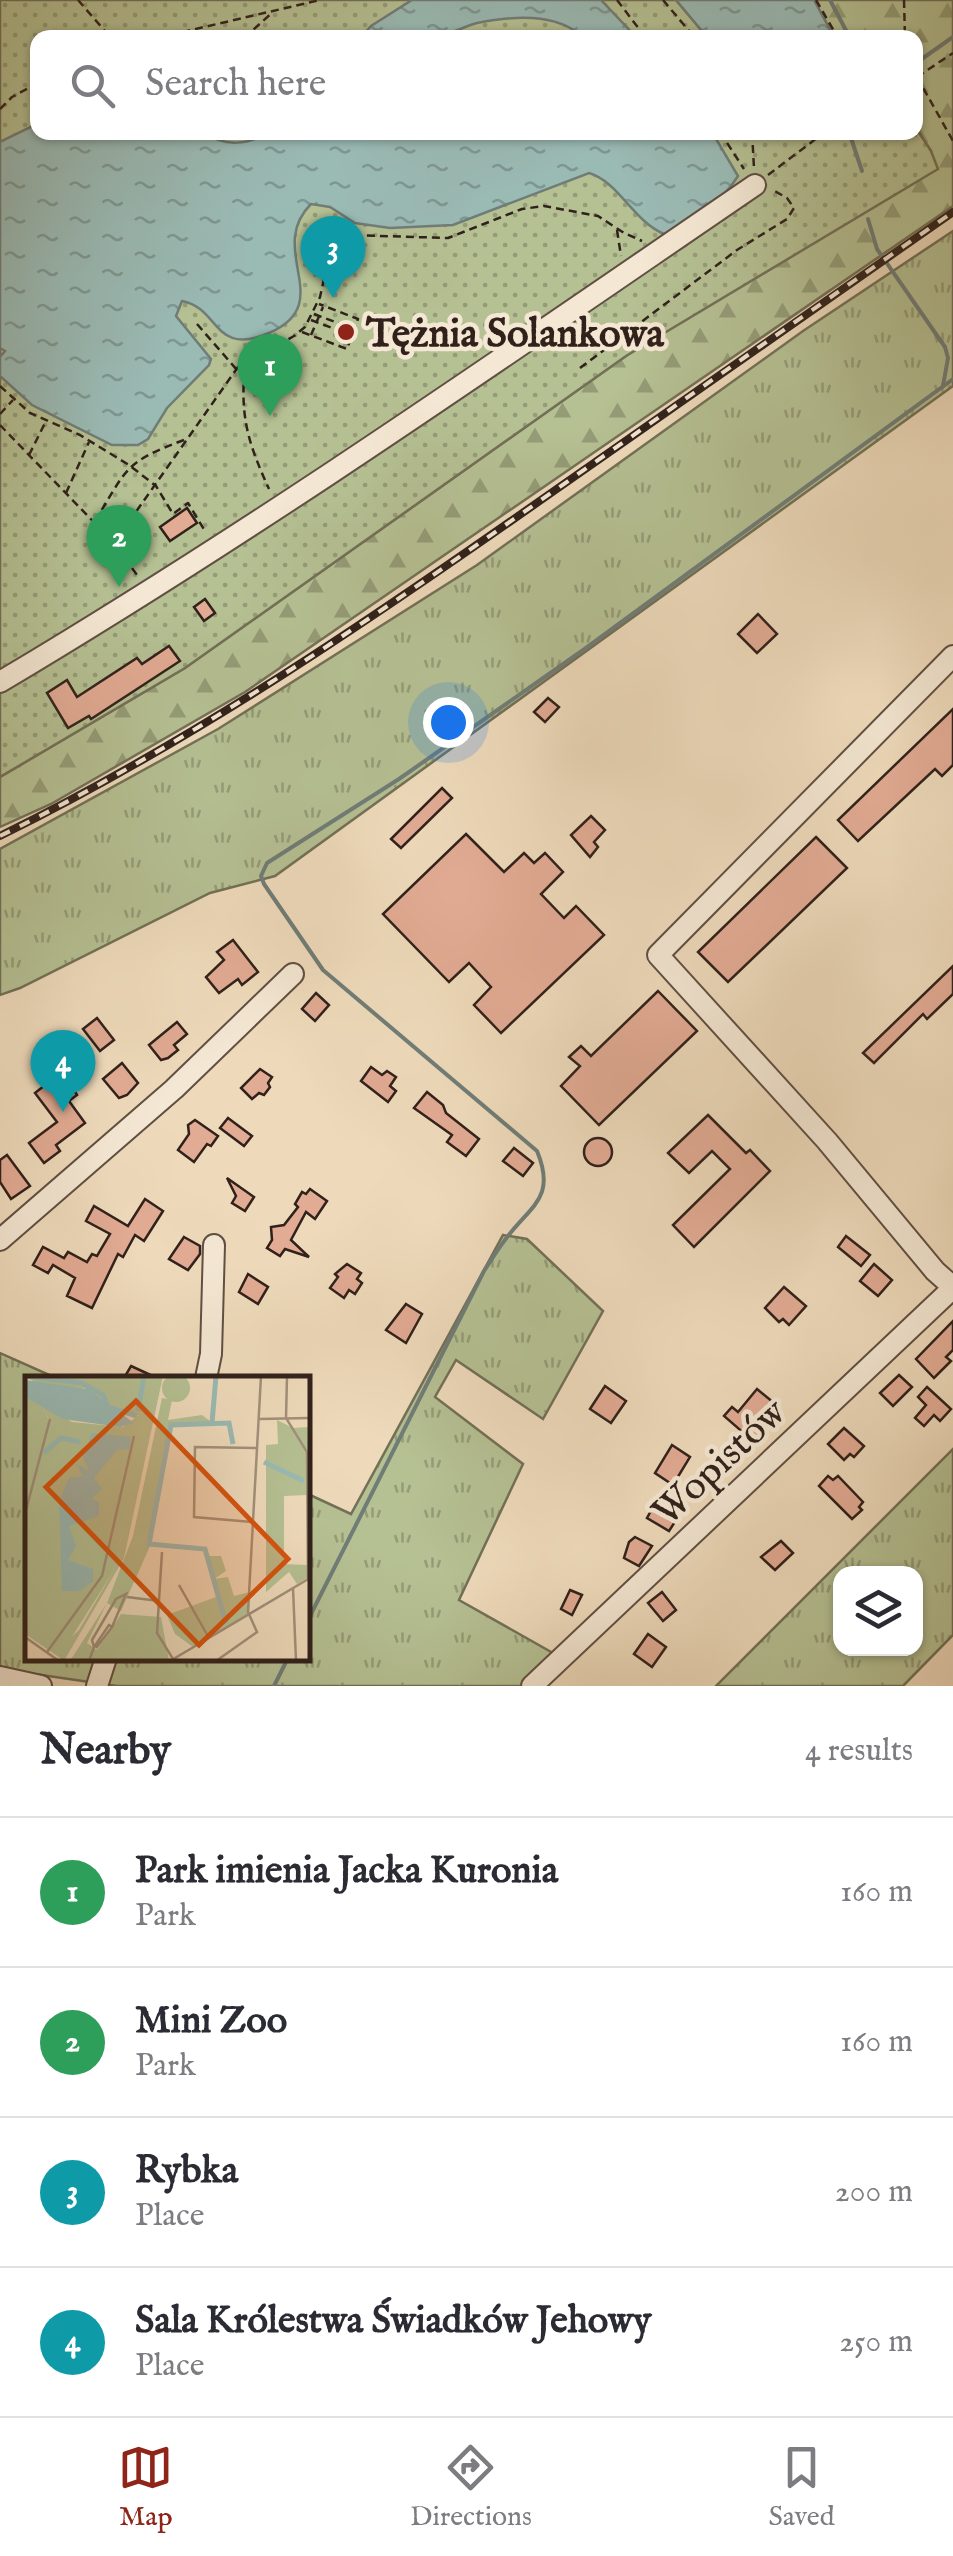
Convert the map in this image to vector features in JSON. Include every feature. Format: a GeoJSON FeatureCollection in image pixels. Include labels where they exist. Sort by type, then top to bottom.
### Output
{"type":"FeatureCollection","features":[{"type":"Feature","properties":{"kind":"street"},"geometry":{"type":"LineString","coordinates":[[0,682],[216,550],[755,185]]}},
{"type":"Feature","properties":{"kind":"street"},"geometry":{"type":"LineString","coordinates":[[953,656],[658,954],[827,1140],[953,1288]]}},
{"type":"Feature","properties":{"kind":"street"},"geometry":{"type":"LineString","coordinates":[[4,1227],[174,1089],[293,974]]}},
{"type":"Feature","properties":{"kind":"street"},"geometry":{"type":"LineString","coordinates":[[206,1376],[211,1354],[214,1245]]}},
{"type":"Feature","properties":{"kind":"street","name":"Wopistów"},"geometry":{"type":"LineString","coordinates":[[532,1686],[953,1288]]}},
{"type":"Feature","properties":{"kind":"street"},"geometry":{"type":"LineString","coordinates":[[97,1686],[105,1661]]}},
{"type":"Feature","properties":{"kind":"street"},"geometry":{"type":"LineString","coordinates":[[0,1677],[41,1686]]}},
{"type":"Feature","properties":{"kind":"path"},"geometry":{"type":"LineString","coordinates":[[78,0],[104,30]]}},
{"type":"Feature","properties":{"kind":"path"},"geometry":{"type":"LineString","coordinates":[[186,30],[320,0]]}},
{"type":"Feature","properties":{"kind":"path"},"geometry":{"type":"LineString","coordinates":[[617,0],[640,30]]}},
{"type":"Feature","properties":{"kind":"path"},"geometry":{"type":"LineString","coordinates":[[663,0],[688,30]]}},
{"type":"Feature","properties":{"kind":"path"},"geometry":{"type":"LineString","coordinates":[[816,0],[833,30]]}},
{"type":"Feature","properties":{"kind":"path"},"geometry":{"type":"LineString","coordinates":[[904,0],[905,30]]}},
{"type":"Feature","properties":{"kind":"path"},"geometry":{"type":"LineString","coordinates":[[253,30],[276,10]]}},
{"type":"Feature","properties":{"kind":"path"},"geometry":{"type":"LineString","coordinates":[[923,73],[953,52]]}},
{"type":"Feature","properties":{"kind":"path"},"geometry":{"type":"LineString","coordinates":[[0,109],[30,87]]}},
{"type":"Feature","properties":{"kind":"path"},"geometry":{"type":"LineString","coordinates":[[923,90],[953,140]]}},
{"type":"Feature","properties":{"kind":"path"},"geometry":{"type":"LineString","coordinates":[[580,368],[792,213],[794,208],[782,195],[755,185],[725,140]]}},
{"type":"Feature","properties":{"kind":"path"},"geometry":{"type":"LineString","coordinates":[[752,140],[755,185]]}},
{"type":"Feature","properties":{"kind":"path"},"geometry":{"type":"LineString","coordinates":[[755,185],[814,140]]}},
{"type":"Feature","properties":{"kind":"path"},"geometry":{"type":"LineString","coordinates":[[114,544],[238,367],[300,331],[310,319],[338,244],[348,235],[448,238],[532,206],[598,216],[662,248]]}},
{"type":"Feature","properties":{"kind":"path"},"geometry":{"type":"LineString","coordinates":[[617,228],[621,244],[618,278]]}},
{"type":"Feature","properties":{"kind":"path"},"geometry":{"type":"LineString","coordinates":[[300,331],[347,349],[358,319],[317,303]]}},
{"type":"Feature","properties":{"kind":"path"},"geometry":{"type":"LineString","coordinates":[[311,336],[324,306]]}},
{"type":"Feature","properties":{"kind":"path"},"geometry":{"type":"LineString","coordinates":[[328,326],[338,312]]}},
{"type":"Feature","properties":{"kind":"path"},"geometry":{"type":"LineString","coordinates":[[313,313],[342,325]]}},
{"type":"Feature","properties":{"kind":"path"},"geometry":{"type":"LineString","coordinates":[[310,319],[340,332],[347,315]]}},
{"type":"Feature","properties":{"kind":"path"},"geometry":{"type":"LineString","coordinates":[[197,324],[244,378],[242,410],[246,433],[278,509]]}},
{"type":"Feature","properties":{"kind":"path"},"geometry":{"type":"LineString","coordinates":[[0,386],[46,422],[90,441],[130,465],[156,486],[173,514],[188,504],[216,550]]}},
{"type":"Feature","properties":{"kind":"path"},"geometry":{"type":"LineString","coordinates":[[0,414],[14,399]]}},
{"type":"Feature","properties":{"kind":"path"},"geometry":{"type":"LineString","coordinates":[[29,454],[46,422]]}},
{"type":"Feature","properties":{"kind":"path"},"geometry":{"type":"LineString","coordinates":[[0,424],[114,544],[150,592]]}},
{"type":"Feature","properties":{"kind":"path"},"geometry":{"type":"LineString","coordinates":[[94,522],[130,465],[142,456],[186,439]]}},
{"type":"Feature","properties":{"kind":"path"},"geometry":{"type":"LineString","coordinates":[[66,493],[90,441]]}},
{"type":"Feature","properties":{"kind":"green space"},"geometry":{"type":"Polygon","coordinates":[[[0,0],[676,0],[701,30],[30,30],[30,140],[923,139],[938,169],[626,356],[185,668],[0,777],[0,0]]]}},
{"type":"Feature","properties":{"kind":"green space"},"geometry":{"type":"Polygon","coordinates":[[[814,0],[953,0],[953,206],[245,692],[51,804],[0,827],[0,777],[185,668],[626,356],[931,151],[923,139],[923,30],[830,30],[814,0]]]}},
{"type":"Feature","properties":{"kind":"green space"},"geometry":{"type":"Polygon","coordinates":[[[953,231],[953,386],[275,876],[210,893],[0,995],[0,849],[218,729],[477,565],[803,331],[953,231]]]}},
{"type":"Feature","properties":{"kind":"green space"},"geometry":{"type":"Polygon","coordinates":[[[503,1235],[527,1239],[603,1311],[543,1419],[456,1360],[435,1397],[523,1464],[459,1600],[567,1661],[540,1686],[117,1686],[0,1669],[0,1353],[52,1376],[25,1376],[25,1661],[310,1661],[310,1495],[351,1514],[503,1235]]]}},
{"type":"Feature","properties":{"kind":"green space"},"geometry":{"type":"Polygon","coordinates":[[[953,1449],[953,1635],[903,1686],[716,1686],[833,1569],[833,1656],[923,1656],[923,1566],[836,1566],[953,1449]]]}},
{"type":"Feature","properties":{"kind":"water"},"geometry":{"type":"Polygon","coordinates":[[[412,0],[601,0],[629,30],[573,30],[533,18],[477,23],[457,30],[367,30],[412,0]]]}},
{"type":"Feature","properties":{"kind":"water"},"geometry":{"type":"Polygon","coordinates":[[[676,0],[814,0],[830,30],[701,30],[676,0]]]}},
{"type":"Feature","properties":{"kind":"water"},"geometry":{"type":"Polygon","coordinates":[[[30,127],[30,140],[717,140],[738,176],[706,211],[685,226],[664,234],[643,220],[609,185],[589,173],[453,225],[390,228],[355,223],[330,207],[311,204],[299,222],[295,239],[300,291],[298,307],[289,321],[269,333],[237,339],[219,329],[194,305],[182,301],[176,316],[211,359],[209,365],[167,408],[148,439],[138,445],[112,445],[32,405],[0,376],[0,357],[5,351],[0,348],[0,142],[30,127]]]}},
{"type":"Feature","properties":{"kind":"building"},"geometry":{"type":"Polygon","coordinates":[[[187,508],[197,523],[170,541],[160,527],[187,508]]]}},
{"type":"Feature","properties":{"kind":"building"},"geometry":{"type":"Polygon","coordinates":[[[205,599],[215,613],[204,621],[194,607],[205,599]]]}},
{"type":"Feature","properties":{"kind":"building"},"geometry":{"type":"Polygon","coordinates":[[[758,614],[777,634],[757,653],[738,634],[758,614]]]}},
{"type":"Feature","properties":{"kind":"building"},"geometry":{"type":"Polygon","coordinates":[[[169,646],[180,661],[91,719],[89,716],[68,728],[47,693],[67,680],[77,697],[137,658],[142,664],[169,646]]]}},
{"type":"Feature","properties":{"kind":"building"},"geometry":{"type":"Polygon","coordinates":[[[548,698],[559,707],[545,722],[534,712],[548,698]]]}},
{"type":"Feature","properties":{"kind":"building"},"geometry":{"type":"Polygon","coordinates":[[[953,709],[953,765],[942,776],[935,769],[858,841],[838,820],[953,709]]]}},
{"type":"Feature","properties":{"kind":"building"},"geometry":{"type":"Polygon","coordinates":[[[442,788],[452,798],[401,848],[391,839],[442,788]]]}},
{"type":"Feature","properties":{"kind":"building"},"geometry":{"type":"Polygon","coordinates":[[[591,816],[605,830],[594,842],[598,847],[590,857],[571,835],[591,816]]]}},
{"type":"Feature","properties":{"kind":"building"},"geometry":{"type":"Polygon","coordinates":[[[466,834],[504,872],[524,853],[534,863],[545,853],[563,872],[541,894],[564,918],[576,906],[604,935],[501,1033],[474,1005],[491,987],[469,963],[449,982],[383,914],[466,834]]]}},
{"type":"Feature","properties":{"kind":"building"},"geometry":{"type":"Polygon","coordinates":[[[816,837],[847,868],[728,982],[698,952],[816,837]]]}},
{"type":"Feature","properties":{"kind":"building"},"geometry":{"type":"Polygon","coordinates":[[[233,940],[258,972],[242,985],[238,979],[219,993],[206,977],[224,960],[217,952],[233,940]]]}},
{"type":"Feature","properties":{"kind":"building"},"geometry":{"type":"Polygon","coordinates":[[[953,966],[953,994],[927,1019],[923,1014],[874,1063],[863,1053],[953,966]]]}},
{"type":"Feature","properties":{"kind":"building"},"geometry":{"type":"Polygon","coordinates":[[[658,991],[697,1031],[599,1125],[561,1086],[580,1066],[569,1057],[581,1046],[591,1056],[658,991]]]}},
{"type":"Feature","properties":{"kind":"building"},"geometry":{"type":"Polygon","coordinates":[[[316,993],[329,1005],[315,1021],[302,1009],[316,993]]]}},
{"type":"Feature","properties":{"kind":"building"},"geometry":{"type":"Polygon","coordinates":[[[97,1018],[114,1040],[100,1051],[83,1029],[97,1018]]]}},
{"type":"Feature","properties":{"kind":"building"},"geometry":{"type":"Polygon","coordinates":[[[177,1022],[187,1034],[174,1045],[178,1050],[161,1060],[149,1045],[177,1022]]]}},
{"type":"Feature","properties":{"kind":"building"},"geometry":{"type":"Polygon","coordinates":[[[122,1063],[138,1083],[119,1098],[103,1079],[122,1063]]]}},
{"type":"Feature","properties":{"kind":"building"},"geometry":{"type":"Polygon","coordinates":[[[371,1067],[382,1075],[387,1071],[396,1077],[390,1086],[396,1091],[388,1102],[361,1081],[371,1067]]]}},
{"type":"Feature","properties":{"kind":"building"},"geometry":{"type":"Polygon","coordinates":[[[260,1069],[272,1077],[270,1087],[264,1095],[259,1093],[252,1099],[241,1088],[260,1069]]]}},
{"type":"Feature","properties":{"kind":"building"},"geometry":{"type":"Polygon","coordinates":[[[63,1071],[77,1088],[77,1095],[69,1101],[85,1123],[56,1145],[60,1151],[44,1163],[29,1143],[57,1122],[35,1093],[63,1071]]]}},
{"type":"Feature","properties":{"kind":"building"},"geometry":{"type":"Polygon","coordinates":[[[427,1092],[479,1139],[466,1156],[447,1142],[452,1135],[414,1108],[427,1092]]]}},
{"type":"Feature","properties":{"kind":"building"},"geometry":{"type":"Polygon","coordinates":[[[708,1115],[770,1171],[694,1247],[673,1225],[730,1169],[712,1151],[689,1173],[668,1153],[708,1115]]]}},
{"type":"Feature","properties":{"kind":"building"},"geometry":{"type":"Polygon","coordinates":[[[228,1118],[252,1136],[244,1146],[220,1128],[228,1118]]]}},
{"type":"Feature","properties":{"kind":"building"},"geometry":{"type":"Polygon","coordinates":[[[195,1120],[218,1136],[194,1162],[178,1150],[189,1134],[188,1125],[195,1120]]]}},
{"type":"Feature","properties":{"kind":"building"},"geometry":{"type":"Polygon","coordinates":[[[598,1138],[608,1142],[612,1152],[608,1162],[598,1166],[588,1162],[584,1152],[588,1142],[598,1138]]]}},
{"type":"Feature","properties":{"kind":"building"},"geometry":{"type":"Polygon","coordinates":[[[514,1148],[533,1163],[523,1176],[503,1161],[514,1148]]]}},
{"type":"Feature","properties":{"kind":"building"},"geometry":{"type":"Polygon","coordinates":[[[7,1155],[30,1186],[11,1199],[0,1182],[0,1160],[7,1155]]]}},
{"type":"Feature","properties":{"kind":"building"},"geometry":{"type":"Polygon","coordinates":[[[227,1178],[254,1197],[245,1211],[232,1203],[236,1196],[227,1178]]]}},
{"type":"Feature","properties":{"kind":"building"},"geometry":{"type":"Polygon","coordinates":[[[310,1189],[327,1201],[315,1219],[306,1212],[291,1240],[309,1257],[285,1249],[280,1256],[267,1248],[272,1240],[271,1227],[284,1225],[298,1207],[295,1204],[302,1192],[306,1194],[310,1189]]]}},
{"type":"Feature","properties":{"kind":"building"},"geometry":{"type":"Polygon","coordinates":[[[145,1199],[163,1211],[144,1241],[135,1235],[123,1257],[118,1254],[92,1308],[67,1296],[75,1278],[53,1265],[48,1273],[33,1265],[43,1247],[64,1258],[68,1252],[87,1262],[92,1254],[97,1256],[110,1234],[86,1221],[94,1206],[128,1226],[145,1199]]]}},
{"type":"Feature","properties":{"kind":"building"},"geometry":{"type":"Polygon","coordinates":[[[846,1236],[870,1255],[861,1266],[838,1247],[846,1236]]]}},
{"type":"Feature","properties":{"kind":"building"},"geometry":{"type":"Polygon","coordinates":[[[184,1237],[200,1246],[200,1254],[188,1270],[169,1259],[184,1237]]]}},
{"type":"Feature","properties":{"kind":"building"},"geometry":{"type":"Polygon","coordinates":[[[347,1264],[361,1273],[357,1279],[362,1283],[355,1294],[349,1290],[344,1298],[330,1288],[338,1277],[335,1274],[347,1264]]]}},
{"type":"Feature","properties":{"kind":"building"},"geometry":{"type":"Polygon","coordinates":[[[874,1264],[892,1280],[878,1296],[860,1281],[874,1264]]]}},
{"type":"Feature","properties":{"kind":"building"},"geometry":{"type":"Polygon","coordinates":[[[248,1274],[268,1287],[258,1304],[239,1292],[248,1274]]]}},
{"type":"Feature","properties":{"kind":"building"},"geometry":{"type":"Polygon","coordinates":[[[784,1287],[806,1306],[789,1325],[783,1319],[779,1322],[765,1308],[784,1287]]]}},
{"type":"Feature","properties":{"kind":"building"},"geometry":{"type":"Polygon","coordinates":[[[406,1304],[422,1314],[406,1343],[386,1330],[406,1304]]]}},
{"type":"Feature","properties":{"kind":"building"},"geometry":{"type":"Polygon","coordinates":[[[953,1321],[953,1350],[946,1357],[951,1361],[934,1378],[916,1359],[953,1321]]]}},
{"type":"Feature","properties":{"kind":"building"},"geometry":{"type":"Polygon","coordinates":[[[131,1366],[153,1376],[125,1376],[131,1366]]]}},
{"type":"Feature","properties":{"kind":"building"},"geometry":{"type":"Polygon","coordinates":[[[899,1375],[912,1387],[893,1406],[880,1393],[899,1375]]]}},
{"type":"Feature","properties":{"kind":"building"},"geometry":{"type":"Polygon","coordinates":[[[605,1386],[626,1401],[611,1423],[590,1409],[605,1386]]]}},
{"type":"Feature","properties":{"kind":"building"},"geometry":{"type":"Polygon","coordinates":[[[927,1387],[951,1409],[940,1421],[934,1415],[924,1426],[915,1418],[926,1405],[918,1397],[927,1387]]]}},
{"type":"Feature","properties":{"kind":"building"},"geometry":{"type":"Polygon","coordinates":[[[757,1389],[774,1403],[755,1427],[762,1432],[754,1442],[724,1416],[732,1407],[738,1412],[757,1389]]]}},
{"type":"Feature","properties":{"kind":"building"},"geometry":{"type":"Polygon","coordinates":[[[844,1428],[864,1446],[854,1457],[850,1454],[844,1460],[828,1444],[844,1428]]]}},
{"type":"Feature","properties":{"kind":"building"},"geometry":{"type":"Polygon","coordinates":[[[672,1445],[690,1457],[673,1485],[655,1473],[672,1445]]]}},
{"type":"Feature","properties":{"kind":"building"},"geometry":{"type":"Polygon","coordinates":[[[828,1476],[833,1480],[838,1476],[863,1502],[859,1507],[862,1510],[852,1519],[819,1486],[828,1476]]]}},
{"type":"Feature","properties":{"kind":"building"},"geometry":{"type":"Polygon","coordinates":[[[657,1500],[680,1514],[669,1531],[647,1518],[657,1500]]]}},
{"type":"Feature","properties":{"kind":"building"},"geometry":{"type":"Polygon","coordinates":[[[635,1537],[652,1546],[639,1566],[624,1558],[635,1537]]]}},
{"type":"Feature","properties":{"kind":"building"},"geometry":{"type":"Polygon","coordinates":[[[781,1541],[793,1553],[775,1570],[761,1557],[781,1541]]]}},
{"type":"Feature","properties":{"kind":"building"},"geometry":{"type":"Polygon","coordinates":[[[570,1590],[582,1595],[572,1615],[561,1609],[570,1590]]]}},
{"type":"Feature","properties":{"kind":"building"},"geometry":{"type":"Polygon","coordinates":[[[662,1592],[676,1610],[663,1621],[648,1603],[662,1592]]]}},
{"type":"Feature","properties":{"kind":"building"},"geometry":{"type":"Polygon","coordinates":[[[648,1634],[666,1647],[652,1667],[634,1654],[648,1634]]]}},
{"type":"Feature","properties":{"kind":"waterway"},"geometry":{"type":"LineString","coordinates":[[830,0],[846,30]]}},
{"type":"Feature","properties":{"kind":"waterway"},"geometry":{"type":"LineString","coordinates":[[923,58],[953,37]]}},
{"type":"Feature","properties":{"kind":"waterway"},"geometry":{"type":"LineString","coordinates":[[852,140],[862,171]]}},
{"type":"Feature","properties":{"kind":"waterway"},"geometry":{"type":"LineString","coordinates":[[868,219],[877,249],[945,347],[948,358],[943,386]]}},
{"type":"Feature","properties":{"kind":"waterway"},"geometry":{"type":"LineString","coordinates":[[310,1616],[484,1271],[539,1199],[544,1179],[537,1151],[323,970],[264,884],[261,876],[267,863],[399,779],[586,648],[953,379]]}},
{"type":"Feature","properties":{"kind":"waterway"},"geometry":{"type":"LineString","coordinates":[[274,1686],[286,1661]]}},
{"type":"Feature","properties":{"kind":"railway"},"geometry":{"type":"LineString","coordinates":[[0,836],[143,759],[350,631],[953,212]]}},
{"type":"Feature","properties":{"kind":"place","name":"Rybka"},"geometry":{"type":"Point","coordinates":[333,298]}},
{"type":"Feature","properties":{"kind":"place","name":"Tężnia Solankowa"},"geometry":{"type":"Point","coordinates":[346,332]}},
{"type":"Feature","properties":{"kind":"place","name":"Park imienia Jacka Kuronia"},"geometry":{"type":"Point","coordinates":[270,416]}},
{"type":"Feature","properties":{"kind":"place","name":"Mini Zoo"},"geometry":{"type":"Point","coordinates":[119,587]}},
{"type":"Feature","properties":{"kind":"place","name":"Sala Królestwa Świadków Jehowy"},"geometry":{"type":"Point","coordinates":[63,1112]}}]}
